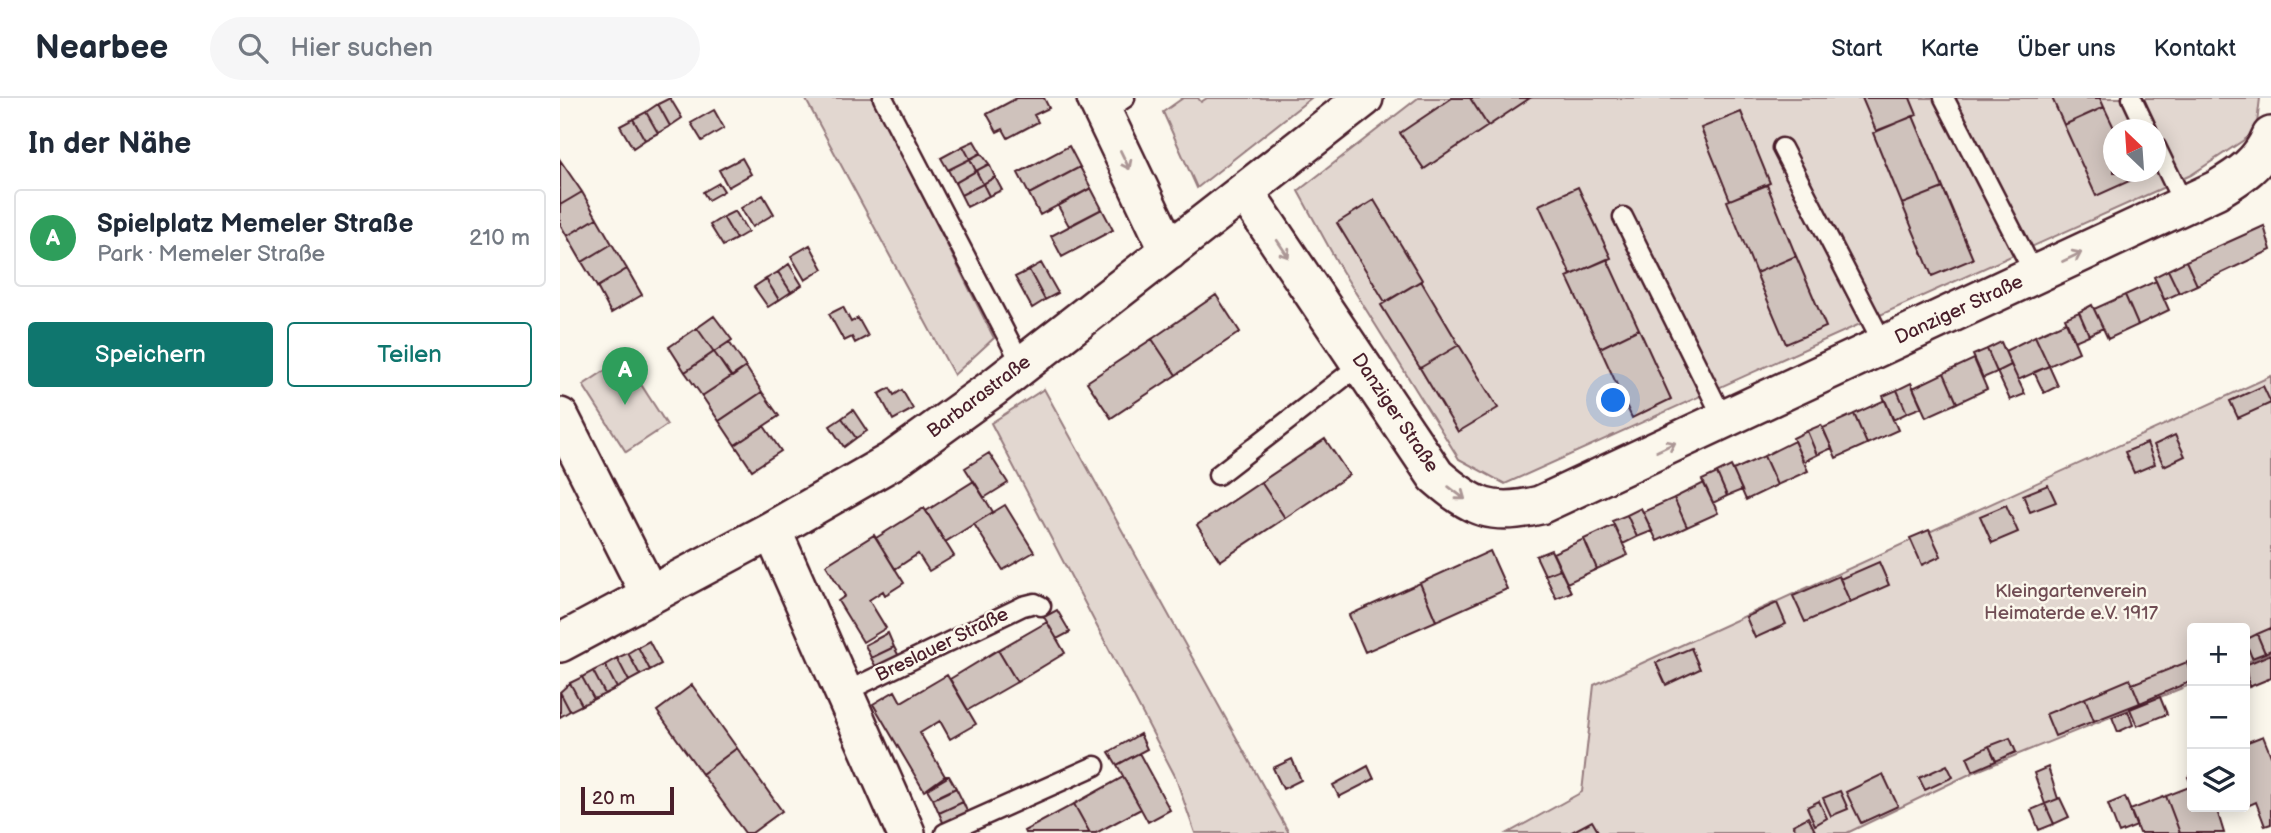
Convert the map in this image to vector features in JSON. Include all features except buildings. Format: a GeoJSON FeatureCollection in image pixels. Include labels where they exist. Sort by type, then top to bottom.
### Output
{"type":"FeatureCollection","features":[{"type":"Feature","properties":{"kind":"street","name":"Barbarastraße"},"geometry":{"type":"LineString","coordinates":[[560,643],[772,530],[892,461],[1022,365],[1364,98]]}},
{"type":"Feature","properties":{"kind":"street"},"geometry":{"type":"LineString","coordinates":[[1108,103],[1169,251]]}},
{"type":"Feature","properties":{"kind":"street","name":"Danziger Straße"},"geometry":{"type":"LineString","coordinates":[[1245,192],[1436,476],[1462,498],[1510,513],[1540,505],[2184,205],[2244,173],[2264,154],[2271,136]]}},
{"type":"Feature","properties":{"kind":"street"},"geometry":{"type":"LineString","coordinates":[[560,417],[650,595]]}},
{"type":"Feature","properties":{"kind":"street"},"geometry":{"type":"LineString","coordinates":[[772,530],[906,833]]}},
{"type":"Feature","properties":{"kind":"lane"},"geometry":{"type":"LineString","coordinates":[[883,98],[1022,365]]}},
{"type":"Feature","properties":{"kind":"lane","name":"Danziger Straße"},"geometry":{"type":"LineString","coordinates":[[1944,98],[2035,275]]}},
{"type":"Feature","properties":{"kind":"lane"},"geometry":{"type":"LineString","coordinates":[[2132,98],[2142,119]]}},
{"type":"Feature","properties":{"kind":"lane","name":"Danziger Straße"},"geometry":{"type":"LineString","coordinates":[[1782,148],[1884,345]]}},
{"type":"Feature","properties":{"kind":"lane"},"geometry":{"type":"LineString","coordinates":[[2166,169],[2184,205]]}},
{"type":"Feature","properties":{"kind":"lane"},"geometry":{"type":"LineString","coordinates":[[1623,217],[1724,420]]}},
{"type":"Feature","properties":{"kind":"lane"},"geometry":{"type":"LineString","coordinates":[[1218,475],[1361,364]]}},
{"type":"Feature","properties":{"kind":"lane","name":"Breslauer Straße"},"geometry":{"type":"LineString","coordinates":[[843,693],[1023,606],[1035,603],[1041,606]]}},
{"type":"Feature","properties":{"kind":"lane"},"geometry":{"type":"LineString","coordinates":[[945,833],[1095,766]]}},
{"type":"Feature","properties":{"kind":"green space"},"geometry":{"type":"Polygon","coordinates":[[[805,98],[873,98],[994,338],[954,375],[805,98]]]}},
{"type":"Feature","properties":{"kind":"green space"},"geometry":{"type":"Polygon","coordinates":[[[1183,98],[1198,98],[1201,102],[1207,98],[1311,98],[1197,188],[1163,112],[1183,98]]]}},
{"type":"Feature","properties":{"kind":"green space"},"geometry":{"type":"Polygon","coordinates":[[[1418,98],[2260,98],[2256,132],[2191,175],[1505,484],[1459,459],[1342,271],[1298,191],[1418,98]]]}},
{"type":"Feature","properties":{"kind":"green space"},"geometry":{"type":"Polygon","coordinates":[[[624,358],[667,425],[626,452],[583,385],[624,358]]]}},
{"type":"Feature","properties":{"kind":"green space","name":"Kleingartenverein Heimaterde e.V. 1917"},"geometry":{"type":"Polygon","coordinates":[[[2271,376],[2271,652],[2250,661],[2250,623],[2187,623],[2187,686],[1972,773],[1847,833],[1508,833],[1582,792],[1594,685],[2271,376]]]}},
{"type":"Feature","properties":{"kind":"green space"},"geometry":{"type":"Polygon","coordinates":[[[1044,389],[1289,833],[1195,833],[1175,776],[991,423],[1044,389]]]}},
{"type":"Feature","properties":{"kind":"place","name":"Spielplatz Memeler Straße"},"geometry":{"type":"Point","coordinates":[625,405]}}]}
